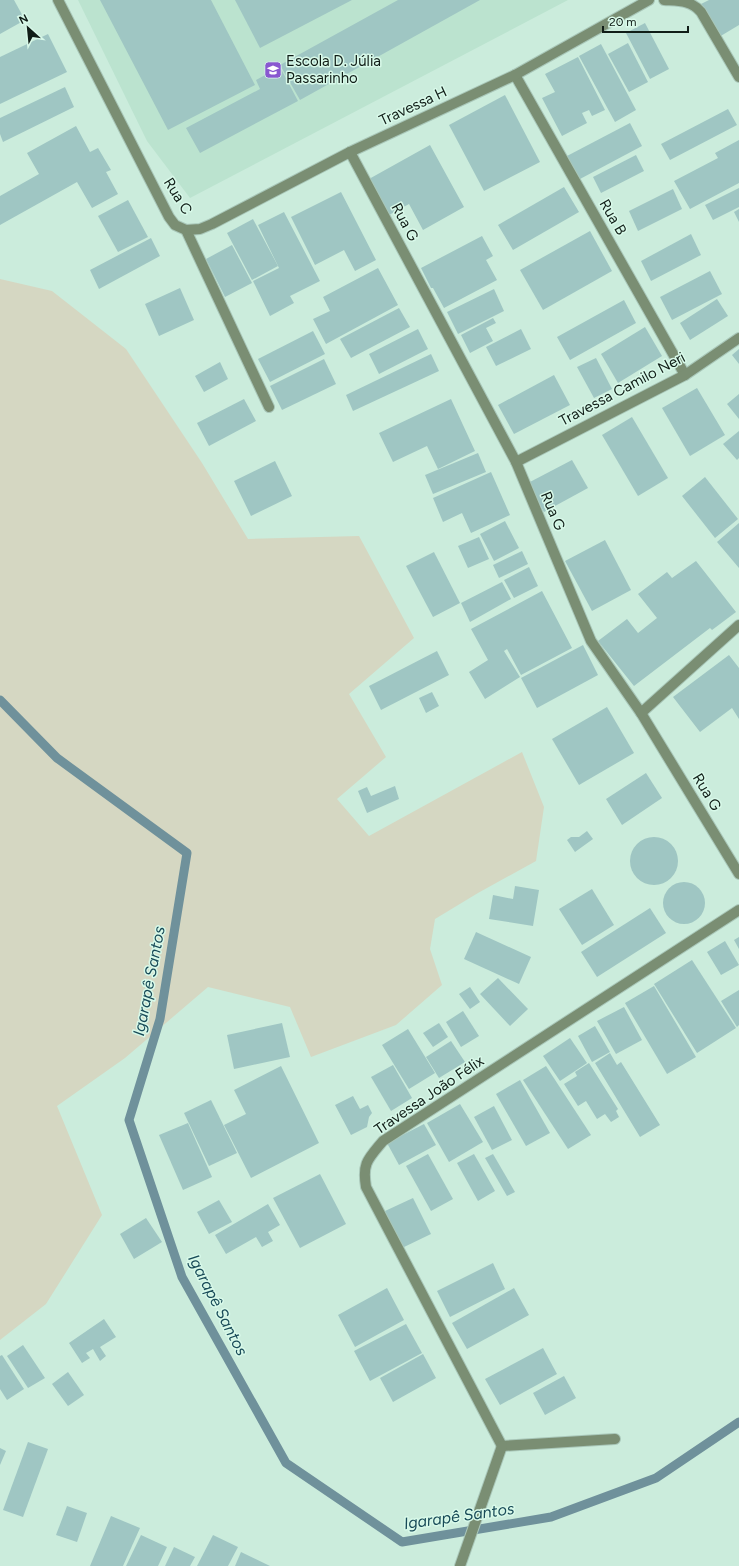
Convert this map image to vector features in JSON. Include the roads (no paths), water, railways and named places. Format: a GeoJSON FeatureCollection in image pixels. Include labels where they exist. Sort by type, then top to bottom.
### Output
{"type":"FeatureCollection","features":[{"type":"Feature","properties":{"kind":"street","name":"Rua C"},"geometry":{"type":"LineString","coordinates":[[58,0],[169,217],[175,225],[186,230],[269,407]]}},
{"type":"Feature","properties":{"kind":"street","name":"Travessa H"},"geometry":{"type":"LineString","coordinates":[[186,230],[212,224],[350,152],[515,75],[648,0]]}},
{"type":"Feature","properties":{"kind":"street"},"geometry":{"type":"LineString","coordinates":[[664,0],[688,2],[696,6],[739,77]]}},
{"type":"Feature","properties":{"kind":"street","name":"Rua B"},"geometry":{"type":"LineString","coordinates":[[515,75],[685,375]]}},
{"type":"Feature","properties":{"kind":"street","name":"Rua G"},"geometry":{"type":"LineString","coordinates":[[350,152],[516,462],[592,641],[641,713],[739,874]]}},
{"type":"Feature","properties":{"kind":"street","name":"Travessa Camilo Neri"},"geometry":{"type":"LineString","coordinates":[[516,462],[685,375],[739,338]]}},
{"type":"Feature","properties":{"kind":"street"},"geometry":{"type":"LineString","coordinates":[[641,713],[739,625]]}},
{"type":"Feature","properties":{"kind":"street","name":"Travessa João Félix"},"geometry":{"type":"LineString","coordinates":[[502,1446],[366,1187],[364,1173],[368,1159],[383,1141],[739,910]]}},
{"type":"Feature","properties":{"kind":"street"},"geometry":{"type":"LineString","coordinates":[[460,1566],[502,1446],[615,1439]]}},
{"type":"Feature","properties":{"kind":"waterway","name":"Igarapê Santos"},"geometry":{"type":"LineString","coordinates":[[0,700],[57,758],[187,853],[160,1019],[129,1120],[182,1277],[286,1463],[402,1542],[551,1517],[656,1478],[739,1422]]}},
{"type":"Feature","properties":{"kind":"place","name":"Escola D. Júlia Passarinho"},"geometry":{"type":"Point","coordinates":[273,70]}}]}
